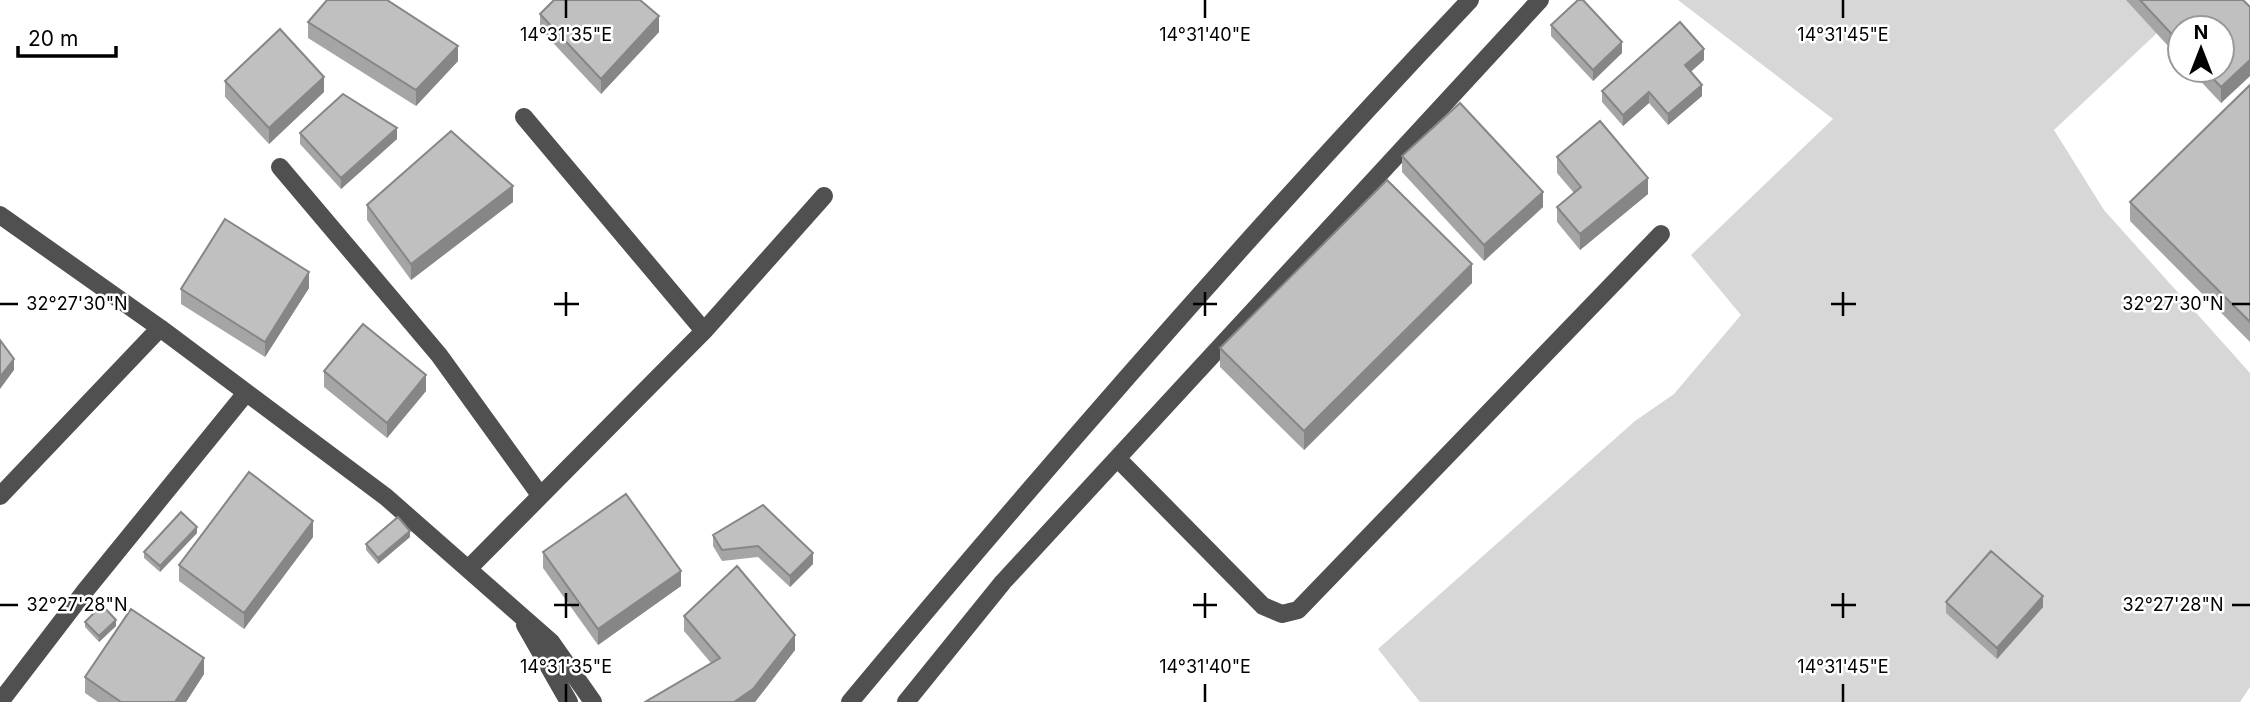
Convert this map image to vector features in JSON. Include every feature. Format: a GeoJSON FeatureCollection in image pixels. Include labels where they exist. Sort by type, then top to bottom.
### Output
{"type":"FeatureCollection","features":[{"type":"Feature","properties":{"kind":"street"},"geometry":{"type":"LineString","coordinates":[[850,702],[1044,470],[1198,293],[1470,0]]}},
{"type":"Feature","properties":{"kind":"street"},"geometry":{"type":"LineString","coordinates":[[906,702],[1003,582],[1540,0]]}},
{"type":"Feature","properties":{"kind":"street"},"geometry":{"type":"LineString","coordinates":[[524,117],[704,331]]}},
{"type":"Feature","properties":{"kind":"street"},"geometry":{"type":"LineString","coordinates":[[280,167],[439,355],[540,495]]}},
{"type":"Feature","properties":{"kind":"street"},"geometry":{"type":"LineString","coordinates":[[469,568],[704,331],[824,196]]}},
{"type":"Feature","properties":{"kind":"street"},"geometry":{"type":"LineString","coordinates":[[0,215],[160,328],[386,497],[551,642],[593,702]]}},
{"type":"Feature","properties":{"kind":"street"},"geometry":{"type":"LineString","coordinates":[[1118,459],[1263,606],[1282,614],[1298,610],[1661,234]]}},
{"type":"Feature","properties":{"kind":"street"},"geometry":{"type":"LineString","coordinates":[[0,496],[160,328]]}},
{"type":"Feature","properties":{"kind":"street"},"geometry":{"type":"LineString","coordinates":[[0,702],[85,591],[246,393]]}},
{"type":"Feature","properties":{"kind":"street"},"geometry":{"type":"LineString","coordinates":[[520,616],[569,702]]}},
{"type":"Feature","properties":{"kind":"shaded area"},"geometry":{"type":"Polygon","coordinates":[[[1678,0],[2127,0],[2157,33],[2054,130],[2104,210],[2250,373],[2250,687],[2240,702],[1420,702],[1378,649],[1635,421],[1674,394],[1741,315],[1691,255],[1833,119],[1678,0]]]}},
{"type":"Feature","properties":{"kind":"building"},"geometry":{"type":"Polygon","coordinates":[[[327,0],[387,0],[458,46],[416,90],[308,22],[327,0]]]}},
{"type":"Feature","properties":{"kind":"building"},"geometry":{"type":"Polygon","coordinates":[[[554,0],[640,0],[659,16],[601,79],[540,14],[554,0]]]}},
{"type":"Feature","properties":{"kind":"building"},"geometry":{"type":"Polygon","coordinates":[[[1578,0],[1583,0],[1622,42],[1593,70],[1551,25],[1578,0]]]}},
{"type":"Feature","properties":{"kind":"building"},"geometry":{"type":"Polygon","coordinates":[[[2140,0],[2243,0],[2250,7],[2250,60],[2236,73],[2236,14],[2166,14],[2166,28],[2140,0]]]}},
{"type":"Feature","properties":{"kind":"building"},"geometry":{"type":"Polygon","coordinates":[[[1680,22],[1704,49],[1685,65],[1702,85],[1668,114],[1649,92],[1623,115],[1602,91],[1680,22]]]}},
{"type":"Feature","properties":{"kind":"building"},"geometry":{"type":"Polygon","coordinates":[[[280,29],[324,77],[269,128],[225,81],[280,29]]]}},
{"type":"Feature","properties":{"kind":"building"},"geometry":{"type":"Polygon","coordinates":[[[2250,85],[2250,322],[2130,202],[2250,85]]]}},
{"type":"Feature","properties":{"kind":"building"},"geometry":{"type":"Polygon","coordinates":[[[343,94],[397,128],[341,178],[300,133],[343,94]]]}},
{"type":"Feature","properties":{"kind":"building"},"geometry":{"type":"Polygon","coordinates":[[[1460,103],[1543,192],[1484,245],[1402,156],[1460,103]]]}},
{"type":"Feature","properties":{"kind":"building"},"geometry":{"type":"Polygon","coordinates":[[[1600,121],[1648,178],[1580,234],[1557,207],[1581,187],[1557,157],[1600,121]]]}},
{"type":"Feature","properties":{"kind":"building"},"geometry":{"type":"Polygon","coordinates":[[[451,131],[513,186],[411,264],[367,205],[451,131]]]}},
{"type":"Feature","properties":{"kind":"building"},"geometry":{"type":"Polygon","coordinates":[[[1387,180],[1472,264],[1304,431],[1220,348],[1387,180]]]}},
{"type":"Feature","properties":{"kind":"building"},"geometry":{"type":"Polygon","coordinates":[[[225,219],[309,272],[265,342],[181,289],[225,219]]]}},
{"type":"Feature","properties":{"kind":"building"},"geometry":{"type":"Polygon","coordinates":[[[363,324],[426,375],[387,423],[324,371],[363,324]]]}},
{"type":"Feature","properties":{"kind":"building"},"geometry":{"type":"Polygon","coordinates":[[[0,340],[14,359],[0,377],[0,340]]]}},
{"type":"Feature","properties":{"kind":"building"},"geometry":{"type":"Polygon","coordinates":[[[249,472],[313,521],[244,613],[179,565],[249,472]]]}},
{"type":"Feature","properties":{"kind":"building"},"geometry":{"type":"Polygon","coordinates":[[[626,494],[681,571],[598,629],[543,552],[626,494]]]}},
{"type":"Feature","properties":{"kind":"building"},"geometry":{"type":"Polygon","coordinates":[[[763,505],[813,553],[790,576],[758,546],[722,550],[713,535],[763,505]]]}},
{"type":"Feature","properties":{"kind":"building"},"geometry":{"type":"Polygon","coordinates":[[[181,512],[197,527],[160,566],[144,552],[181,512]]]}},
{"type":"Feature","properties":{"kind":"building"},"geometry":{"type":"Polygon","coordinates":[[[398,517],[410,531],[378,558],[366,544],[398,517]]]}},
{"type":"Feature","properties":{"kind":"building"},"geometry":{"type":"Polygon","coordinates":[[[1991,551],[2043,596],[1997,648],[1946,602],[1991,551]]]}},
{"type":"Feature","properties":{"kind":"building"},"geometry":{"type":"Polygon","coordinates":[[[737,566],[795,635],[753,689],[734,702],[645,702],[720,658],[684,616],[737,566]]]}},
{"type":"Feature","properties":{"kind":"building"},"geometry":{"type":"Polygon","coordinates":[[[102,605],[116,620],[99,636],[85,622],[102,605]]]}},
{"type":"Feature","properties":{"kind":"building"},"geometry":{"type":"Polygon","coordinates":[[[131,609],[204,658],[175,702],[121,702],[85,677],[131,609]]]}}]}
